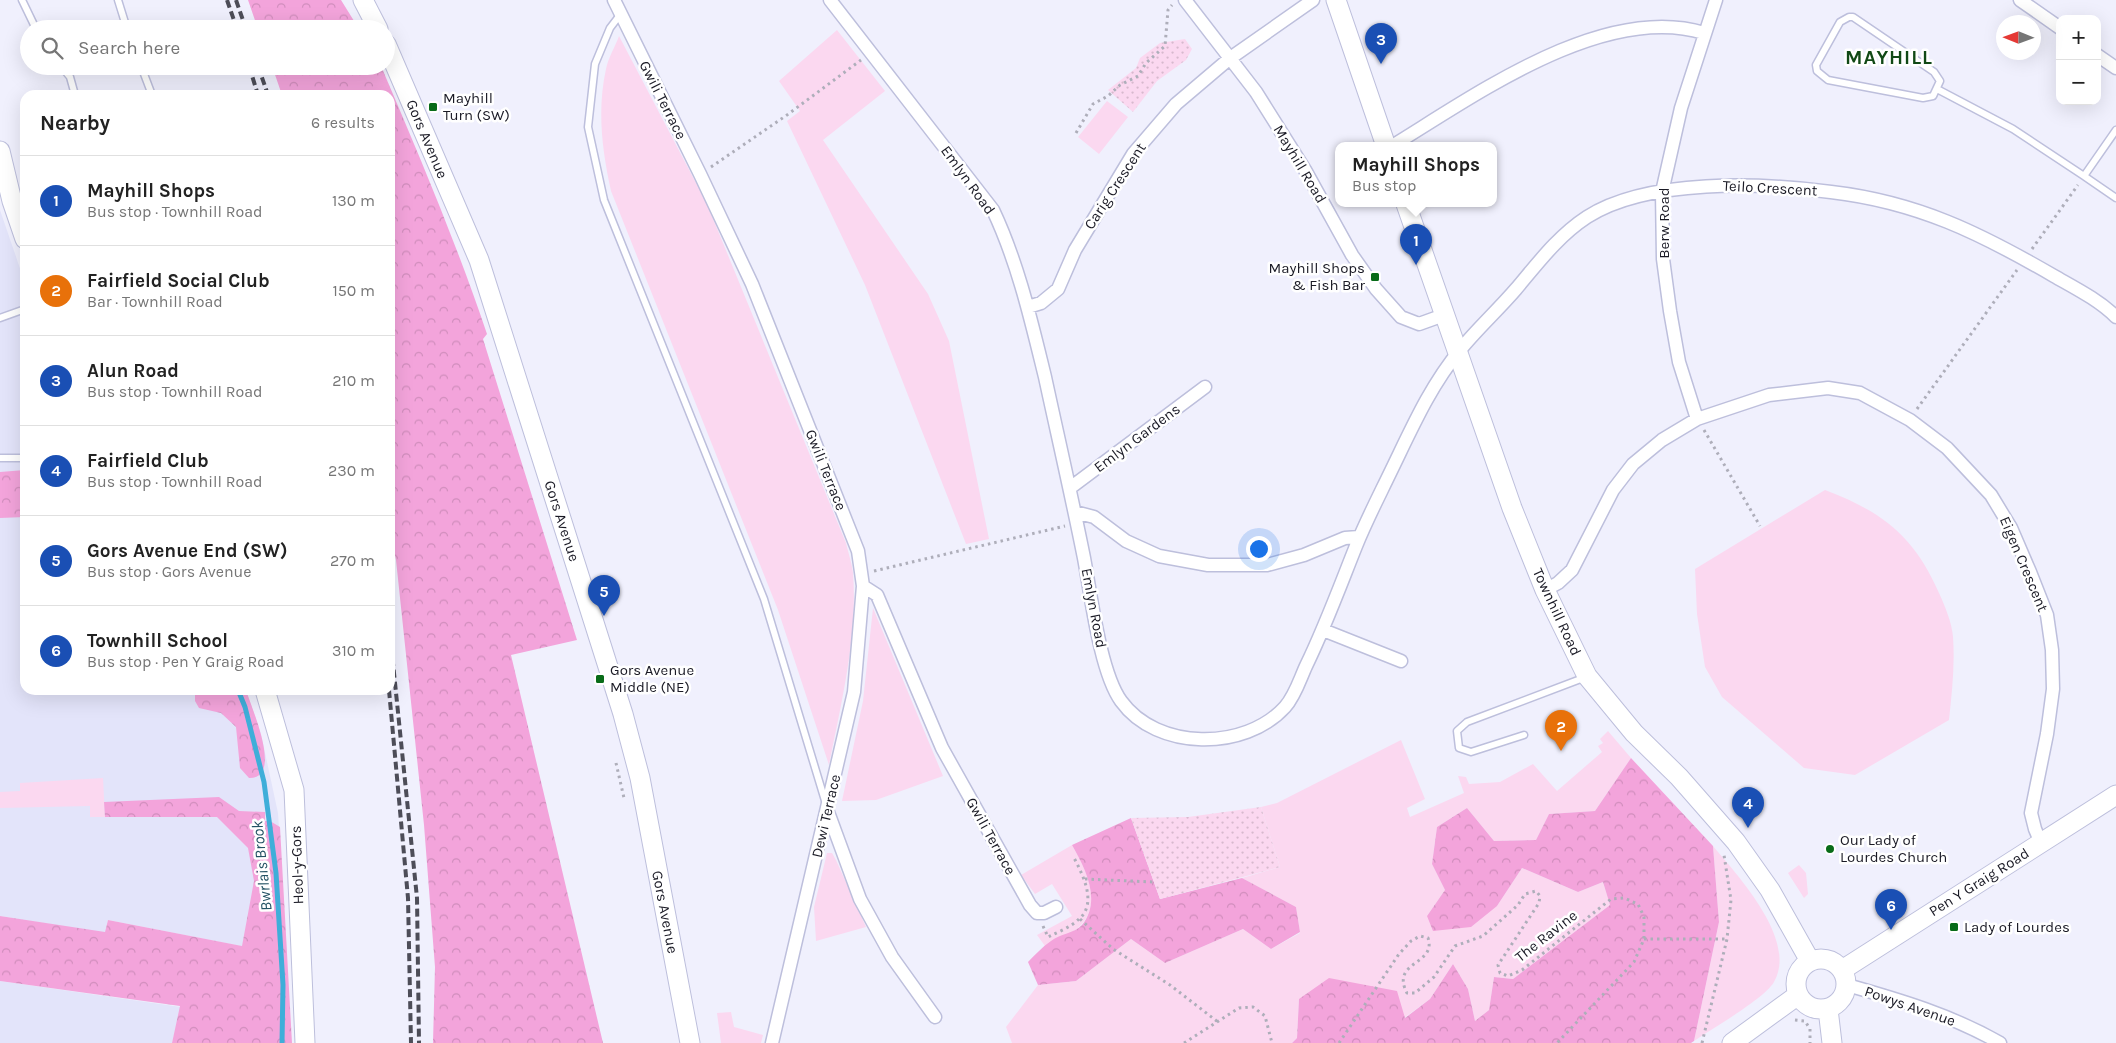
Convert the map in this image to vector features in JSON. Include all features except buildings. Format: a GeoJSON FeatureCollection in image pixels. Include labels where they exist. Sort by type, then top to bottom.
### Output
{"type":"FeatureCollection","features":[{"type":"Feature","properties":{"kind":"street"},"geometry":{"type":"LineString","coordinates":[[362,0],[375,15]]}},
{"type":"Feature","properties":{"kind":"street","name":"Gwili Terrace"},"geometry":{"type":"LineString","coordinates":[[614,0],[752,284],[858,551],[862,580],[876,595],[942,748],[1030,905],[1037,913],[1044,913],[1056,907]]}},
{"type":"Feature","properties":{"kind":"street","name":"Emlyn Road"},"geometry":{"type":"LineString","coordinates":[[830,0],[993,210],[1011,248],[1028,308],[1070,488],[1106,668],[1121,701],[1159,731],[1189,740],[1245,733],[1270,720],[1289,704],[1323,630],[1359,537],[1420,411],[1458,353]]}},
{"type":"Feature","properties":{"kind":"street","name":"Carig Crescent"},"geometry":{"type":"LineString","coordinates":[[1028,308],[1041,303],[1058,289],[1075,250],[1133,154],[1176,104],[1230,59],[1313,0]]}},
{"type":"Feature","properties":{"kind":"street"},"geometry":{"type":"LineString","coordinates":[[1336,0],[1385,142]]}},
{"type":"Feature","properties":{"kind":"street","name":"Berw Road"},"geometry":{"type":"LineString","coordinates":[[1697,419],[1679,362],[1670,311],[1663,259],[1662,192],[1681,108],[1716,0]]}},
{"type":"Feature","properties":{"kind":"street"},"geometry":{"type":"LineString","coordinates":[[2020,0],[2056,25]]}},
{"type":"Feature","properties":{"kind":"street","name":"Mayhill Road"},"geometry":{"type":"LineString","coordinates":[[1180,1],[1256,92],[1305,170],[1352,255],[1376,289],[1401,317],[1419,324],[1444,315]]}},
{"type":"Feature","properties":{"kind":"street"},"geometry":{"type":"LineString","coordinates":[[1399,142],[1533,62],[1584,43],[1625,30],[1660,26],[1686,28],[1704,34]]}},
{"type":"Feature","properties":{"kind":"street"},"geometry":{"type":"LineString","coordinates":[[2101,58],[2116,68]]}},
{"type":"Feature","properties":{"kind":"street","name":"Gors Avenue"},"geometry":{"type":"LineString","coordinates":[[395,65],[479,260],[623,714],[640,778],[690,1043]]}},
{"type":"Feature","properties":{"kind":"street"},"geometry":{"type":"LineString","coordinates":[[0,151],[19,205]]}},
{"type":"Feature","properties":{"kind":"street","name":"Teilo Crescent"},"geometry":{"type":"LineString","coordinates":[[1458,353],[1549,249],[1570,229],[1603,208],[1662,192],[1719,185],[1788,186],[1873,197],[1922,211],[1963,227],[2025,259],[2116,316]]}},
{"type":"Feature","properties":{"kind":"street","name":"Townhill Road"},"geometry":{"type":"LineString","coordinates":[[1407,207],[1512,508],[1545,590],[1587,676],[1634,732],[1679,777],[1736,842],[1770,890],[1810,961]]}},
{"type":"Feature","properties":{"kind":"street","name":"Emlyn Gardens"},"geometry":{"type":"LineString","coordinates":[[1070,488],[1205,387]]}},
{"type":"Feature","properties":{"kind":"street","name":"Eigen Crescent"},"geometry":{"type":"LineString","coordinates":[[1545,590],[1558,583],[1572,570],[1613,490],[1634,464],[1662,440],[1697,419],[1769,395],[1828,388],[1860,393],[1910,420],[1947,448],[1991,495],[2011,528],[2046,615],[2052,650],[2053,689],[2047,734],[2031,813],[2041,843]]}},
{"type":"Feature","properties":{"kind":"street"},"geometry":{"type":"LineString","coordinates":[[1076,518],[1094,517],[1126,542],[1159,556],[1208,565],[1267,565],[1304,555],[1345,538],[1359,537]]}},
{"type":"Feature","properties":{"kind":"street","name":"Dewi Terrace"},"geometry":{"type":"LineString","coordinates":[[772,1043],[828,810],[854,692],[862,580]]}},
{"type":"Feature","properties":{"kind":"street"},"geometry":{"type":"LineString","coordinates":[[1323,630],[1401,661]]}},
{"type":"Feature","properties":{"kind":"street","name":"Heol-y-Gors"},"geometry":{"type":"LineString","coordinates":[[266,695],[294,790],[305,1043]]}},
{"type":"Feature","properties":{"kind":"street","name":"Pen Y Graig Road"},"geometry":{"type":"LineString","coordinates":[[1844,977],[2041,843],[2116,796]]}},
{"type":"Feature","properties":{"kind":"street"},"geometry":{"type":"LineString","coordinates":[[828,810],[860,899],[892,958],[934,1017]]}},
{"type":"Feature","properties":{"kind":"street"},"geometry":{"type":"LineString","coordinates":[[1829,960],[1844,977],[1841,1000],[1828,1009],[1810,1008],[1798,994],[1796,985],[1797,975],[1804,965],[1810,961],[1829,960]]}},
{"type":"Feature","properties":{"kind":"street","name":"Powys Avenue"},"geometry":{"type":"LineString","coordinates":[[1844,977],[1976,1029],[2000,1043]]}},
{"type":"Feature","properties":{"kind":"street"},"geometry":{"type":"LineString","coordinates":[[1732,1043],[1798,994]]}},
{"type":"Feature","properties":{"kind":"street"},"geometry":{"type":"LineString","coordinates":[[1828,1009],[1832,1043]]}},
{"type":"Feature","properties":{"kind":"lane"},"geometry":{"type":"LineString","coordinates":[[22,0],[32,20]]}},
{"type":"Feature","properties":{"kind":"lane"},"geometry":{"type":"LineString","coordinates":[[118,0],[125,20]]}},
{"type":"Feature","properties":{"kind":"lane"},"geometry":{"type":"LineString","coordinates":[[620,15],[610,28],[595,64],[588,127],[604,200],[764,599],[828,810]]}},
{"type":"Feature","properties":{"kind":"lane"},"geometry":{"type":"LineString","coordinates":[[1853,17],[1934,72],[1940,82],[1937,89],[1933,96],[1923,98],[1828,80],[1817,71],[1816,65],[1840,22],[1844,18],[1853,17]]}},
{"type":"Feature","properties":{"kind":"lane"},"geometry":{"type":"LineString","coordinates":[[68,75],[74,90]]}},
{"type":"Feature","properties":{"kind":"lane"},"geometry":{"type":"LineString","coordinates":[[144,75],[150,90]]}},
{"type":"Feature","properties":{"kind":"lane"},"geometry":{"type":"LineString","coordinates":[[1937,89],[2012,129],[2116,198]]}},
{"type":"Feature","properties":{"kind":"lane"},"geometry":{"type":"LineString","coordinates":[[2084,176],[2116,130]]}},
{"type":"Feature","properties":{"kind":"lane"},"geometry":{"type":"LineString","coordinates":[[0,318],[20,311]]}},
{"type":"Feature","properties":{"kind":"lane"},"geometry":{"type":"LineString","coordinates":[[0,458],[20,458]]}},
{"type":"Feature","properties":{"kind":"lane"},"geometry":{"type":"LineString","coordinates":[[1524,735],[1471,752],[1459,748],[1457,731],[1467,722],[1587,676]]}},
{"type":"Feature","properties":{"kind":"path"},"geometry":{"type":"LineString","coordinates":[[1076,133],[1092,104],[1108,96],[1120,85],[1138,76],[1146,63],[1165,46],[1168,10],[1180,1]]}},
{"type":"Feature","properties":{"kind":"path"},"geometry":{"type":"LineString","coordinates":[[700,174],[787,115],[871,52]]}},
{"type":"Feature","properties":{"kind":"path"},"geometry":{"type":"LineString","coordinates":[[1910,420],[2084,176]]}},
{"type":"Feature","properties":{"kind":"path"},"geometry":{"type":"LineString","coordinates":[[1697,419],[1760,526]]}},
{"type":"Feature","properties":{"kind":"path"},"geometry":{"type":"LineString","coordinates":[[862,580],[1076,518]]}},
{"type":"Feature","properties":{"kind":"path"},"geometry":{"type":"LineString","coordinates":[[614,754],[626,802]]}},
{"type":"Feature","properties":{"kind":"path"},"geometry":{"type":"LineString","coordinates":[[1702,1043],[1728,939],[1730,900],[1723,850]]}},
{"type":"Feature","properties":{"kind":"path"},"geometry":{"type":"LineString","coordinates":[[1086,879],[1154,882]]}},
{"type":"Feature","properties":{"kind":"path","name":"The Ravine"},"geometry":{"type":"LineString","coordinates":[[1339,1043],[1399,954],[1411,941],[1420,936],[1428,938],[1430,945],[1428,952],[1404,973],[1401,983],[1407,993],[1416,993],[1434,977],[1455,946],[1483,936],[1518,905],[1524,894],[1530,891],[1536,891],[1540,896],[1540,903],[1498,964],[1500,973],[1508,976],[1522,970],[1611,899],[1624,898],[1638,904],[1644,917],[1644,939],[1634,962],[1558,1043]]}},
{"type":"Feature","properties":{"kind":"path"},"geometry":{"type":"LineString","coordinates":[[1080,919],[1113,949],[1170,985],[1218,1022]]}},
{"type":"Feature","properties":{"kind":"path"},"geometry":{"type":"LineString","coordinates":[[1644,939],[1728,939]]}},
{"type":"Feature","properties":{"kind":"path"},"geometry":{"type":"LineString","coordinates":[[1184,1043],[1239,1008],[1253,1007],[1266,1016],[1272,1043]]}},
{"type":"Feature","properties":{"kind":"shaded area"},"geometry":{"type":"Polygon","coordinates":[[[837,30],[885,91],[823,140],[928,294],[949,341],[989,539],[966,544],[865,285],[787,121],[800,111],[779,81],[837,30]]]}},
{"type":"Feature","properties":{"kind":"shaded area"},"geometry":{"type":"Polygon","coordinates":[[[619,36],[707,204],[846,543],[853,573],[853,621],[843,694],[829,765],[778,610],[611,191],[603,145],[601,115],[603,84],[607,65],[619,36]]]}},
{"type":"Feature","properties":{"kind":"shaded area"},"geometry":{"type":"Polygon","coordinates":[[[1185,39],[1192,49],[1186,60],[1157,81],[1133,112],[1108,90],[1136,68],[1140,58],[1160,43],[1185,39]]]}},
{"type":"Feature","properties":{"kind":"shaded area"},"geometry":{"type":"Polygon","coordinates":[[[1107,101],[1128,117],[1099,154],[1078,137],[1107,101]]]}},
{"type":"Feature","properties":{"kind":"shaded area"},"geometry":{"type":"Polygon","coordinates":[[[0,210],[20,268],[20,695],[248,695],[261,734],[278,813],[287,955],[108,920],[105,933],[0,916],[0,210]]]}},
{"type":"Feature","properties":{"kind":"shaded area"},"geometry":{"type":"Polygon","coordinates":[[[1825,490],[1864,507],[1894,528],[1907,541],[1919,556],[1939,593],[1950,620],[1953,637],[1952,689],[1949,720],[1855,775],[1804,768],[1722,697],[1705,667],[1697,614],[1695,569],[1825,490]]]}},
{"type":"Feature","properties":{"kind":"shaded area"},"geometry":{"type":"Polygon","coordinates":[[[873,608],[943,776],[876,800],[842,801],[863,701],[873,608]]]}},
{"type":"Feature","properties":{"kind":"shaded area"},"geometry":{"type":"Polygon","coordinates":[[[1608,731],[1631,758],[1595,811],[1549,814],[1536,840],[1494,841],[1467,808],[1437,827],[1432,864],[1445,890],[1427,916],[1497,906],[1522,868],[1578,892],[1603,882],[1610,905],[1513,979],[1494,977],[1489,1010],[1475,1021],[1468,989],[1453,964],[1430,999],[1404,1018],[1299,999],[1297,1038],[1292,1043],[1012,1043],[1006,1027],[1038,985],[1076,981],[1131,939],[1165,963],[1243,929],[1271,949],[1300,933],[1296,907],[1242,878],[1280,867],[1261,807],[1277,803],[1401,740],[1425,799],[1407,808],[1410,817],[1464,793],[1458,776],[1466,777],[1469,784],[1500,782],[1533,764],[1557,791],[1602,752],[1598,746],[1603,743],[1600,739],[1608,731]]]}},
{"type":"Feature","properties":{"kind":"shaded area"},"geometry":{"type":"Polygon","coordinates":[[[103,778],[105,817],[90,817],[90,806],[0,808],[0,792],[20,791],[20,783],[103,778]]]}},
{"type":"Feature","properties":{"kind":"shaded area"},"geometry":{"type":"Polygon","coordinates":[[[1261,807],[1280,867],[1160,899],[1131,818],[1188,817],[1261,807]]]}},
{"type":"Feature","properties":{"kind":"shaded area"},"geometry":{"type":"Polygon","coordinates":[[[1072,845],[1090,885],[1091,906],[1087,916],[1078,928],[1045,946],[1037,935],[1072,916],[1052,884],[1035,894],[1021,875],[1072,845]]]}},
{"type":"Feature","properties":{"kind":"shaded area"},"geometry":{"type":"Polygon","coordinates":[[[1713,846],[1750,891],[1772,928],[1778,947],[1779,965],[1774,982],[1760,997],[1694,1041],[1719,922],[1713,846]]]}},
{"type":"Feature","properties":{"kind":"shaded area"},"geometry":{"type":"Polygon","coordinates":[[[827,853],[832,853],[836,860],[866,927],[816,941],[814,907],[827,853]]]}},
{"type":"Feature","properties":{"kind":"shaded area"},"geometry":{"type":"Polygon","coordinates":[[[1799,865],[1806,873],[1808,894],[1804,898],[1788,873],[1799,865]]]}},
{"type":"Feature","properties":{"kind":"shaded area"},"geometry":{"type":"Polygon","coordinates":[[[0,981],[181,1007],[172,1043],[0,1043],[0,981]]]}},
{"type":"Feature","properties":{"kind":"shaded area"},"geometry":{"type":"Polygon","coordinates":[[[731,1012],[734,1027],[763,1035],[761,1043],[721,1043],[717,1013],[731,1012]]]}},
{"type":"Feature","properties":{"kind":"green space"},"geometry":{"type":"Polygon","coordinates":[[[248,0],[341,0],[353,20],[255,20],[248,0]]]}},
{"type":"Feature","properties":{"kind":"green space"},"geometry":{"type":"Polygon","coordinates":[[[275,75],[385,75],[391,90],[280,90],[275,75]]]}},
{"type":"Feature","properties":{"kind":"green space"},"geometry":{"type":"Polygon","coordinates":[[[395,99],[450,232],[487,334],[483,339],[577,640],[511,655],[603,1043],[433,1043],[435,967],[424,825],[396,560],[395,99]]]}},
{"type":"Feature","properties":{"kind":"green space"},"geometry":{"type":"Polygon","coordinates":[[[20,470],[20,517],[0,518],[0,472],[20,470]]]}},
{"type":"Feature","properties":{"kind":"green space"},"geometry":{"type":"Polygon","coordinates":[[[195,695],[248,695],[265,755],[264,767],[259,775],[249,778],[240,768],[236,727],[221,713],[199,708],[195,701],[195,695]]]}},
{"type":"Feature","properties":{"kind":"green space"},"geometry":{"type":"Polygon","coordinates":[[[1631,758],[1713,846],[1719,922],[1694,1041],[1691,1043],[1292,1043],[1297,1038],[1299,999],[1329,978],[1397,991],[1405,1018],[1430,999],[1453,964],[1468,989],[1475,1021],[1489,1010],[1494,977],[1513,979],[1610,905],[1603,882],[1578,892],[1522,868],[1497,906],[1471,927],[1433,931],[1427,916],[1445,890],[1432,864],[1437,827],[1467,808],[1494,841],[1536,840],[1549,814],[1595,811],[1631,758]]]}},
{"type":"Feature","properties":{"kind":"green space"},"geometry":{"type":"Polygon","coordinates":[[[219,797],[239,811],[265,812],[265,821],[270,821],[280,827],[292,1043],[172,1043],[180,1006],[0,981],[0,916],[105,932],[108,920],[242,946],[254,881],[248,848],[217,817],[105,817],[104,802],[219,797]]]}},
{"type":"Feature","properties":{"kind":"green space"},"geometry":{"type":"Polygon","coordinates":[[[1131,818],[1160,899],[1242,878],[1296,907],[1300,932],[1271,949],[1243,929],[1165,963],[1131,939],[1076,981],[1038,985],[1028,962],[1054,939],[1079,928],[1088,915],[1091,905],[1091,895],[1086,874],[1072,845],[1131,818]]]}},
{"type":"Feature","properties":{"kind":"waterway","name":"Bwrlais Brook"},"geometry":{"type":"LineString","coordinates":[[240,695],[245,707],[264,782],[276,873],[283,985],[282,1043]]}},
{"type":"Feature","properties":{"kind":"railway"},"geometry":{"type":"LineString","coordinates":[[227,0],[234,20]]}},
{"type":"Feature","properties":{"kind":"railway"},"geometry":{"type":"LineString","coordinates":[[236,0],[243,20]]}},
{"type":"Feature","properties":{"kind":"railway"},"geometry":{"type":"LineString","coordinates":[[252,75],[256,90]]}},
{"type":"Feature","properties":{"kind":"railway"},"geometry":{"type":"LineString","coordinates":[[261,75],[266,90]]}},
{"type":"Feature","properties":{"kind":"railway"},"geometry":{"type":"LineString","coordinates":[[395,683],[417,898],[419,1043]]}},
{"type":"Feature","properties":{"kind":"railway"},"geometry":{"type":"LineString","coordinates":[[389,695],[408,898],[411,1043]]}},
{"type":"Feature","properties":{"kind":"place","name":"Alun Road"},"geometry":{"type":"Point","coordinates":[1381,64]}},
{"type":"Feature","properties":{"kind":"place","name":"Mayhill Turn (SW)"},"geometry":{"type":"Point","coordinates":[433,107]}},
{"type":"Feature","properties":{"kind":"place","name":"Mayhill Shops"},"geometry":{"type":"Point","coordinates":[1416,265]}},
{"type":"Feature","properties":{"kind":"place","name":"Mayhill Shops & Fish Bar"},"geometry":{"type":"Point","coordinates":[1375,277]}},
{"type":"Feature","properties":{"kind":"place","name":"Gors Avenue End (SW)"},"geometry":{"type":"Point","coordinates":[604,616]}},
{"type":"Feature","properties":{"kind":"place","name":"Gors Avenue Middle (NE)"},"geometry":{"type":"Point","coordinates":[600,679]}},
{"type":"Feature","properties":{"kind":"place","name":"Fairfield Social Club"},"geometry":{"type":"Point","coordinates":[1561,751]}},
{"type":"Feature","properties":{"kind":"place","name":"Fairfield Club"},"geometry":{"type":"Point","coordinates":[1748,828]}},
{"type":"Feature","properties":{"kind":"place","name":"Our Lady of Lourdes Church"},"geometry":{"type":"Point","coordinates":[1830,849]}},
{"type":"Feature","properties":{"kind":"place","name":"Lady of Lourdes"},"geometry":{"type":"Point","coordinates":[1954,927]}},
{"type":"Feature","properties":{"kind":"place","name":"Townhill School"},"geometry":{"type":"Point","coordinates":[1891,930]}},
{"type":"Feature","properties":{"kind":"district","name":"MAYHILL"},"geometry":{"type":"Point","coordinates":[1889,57]}}]}
